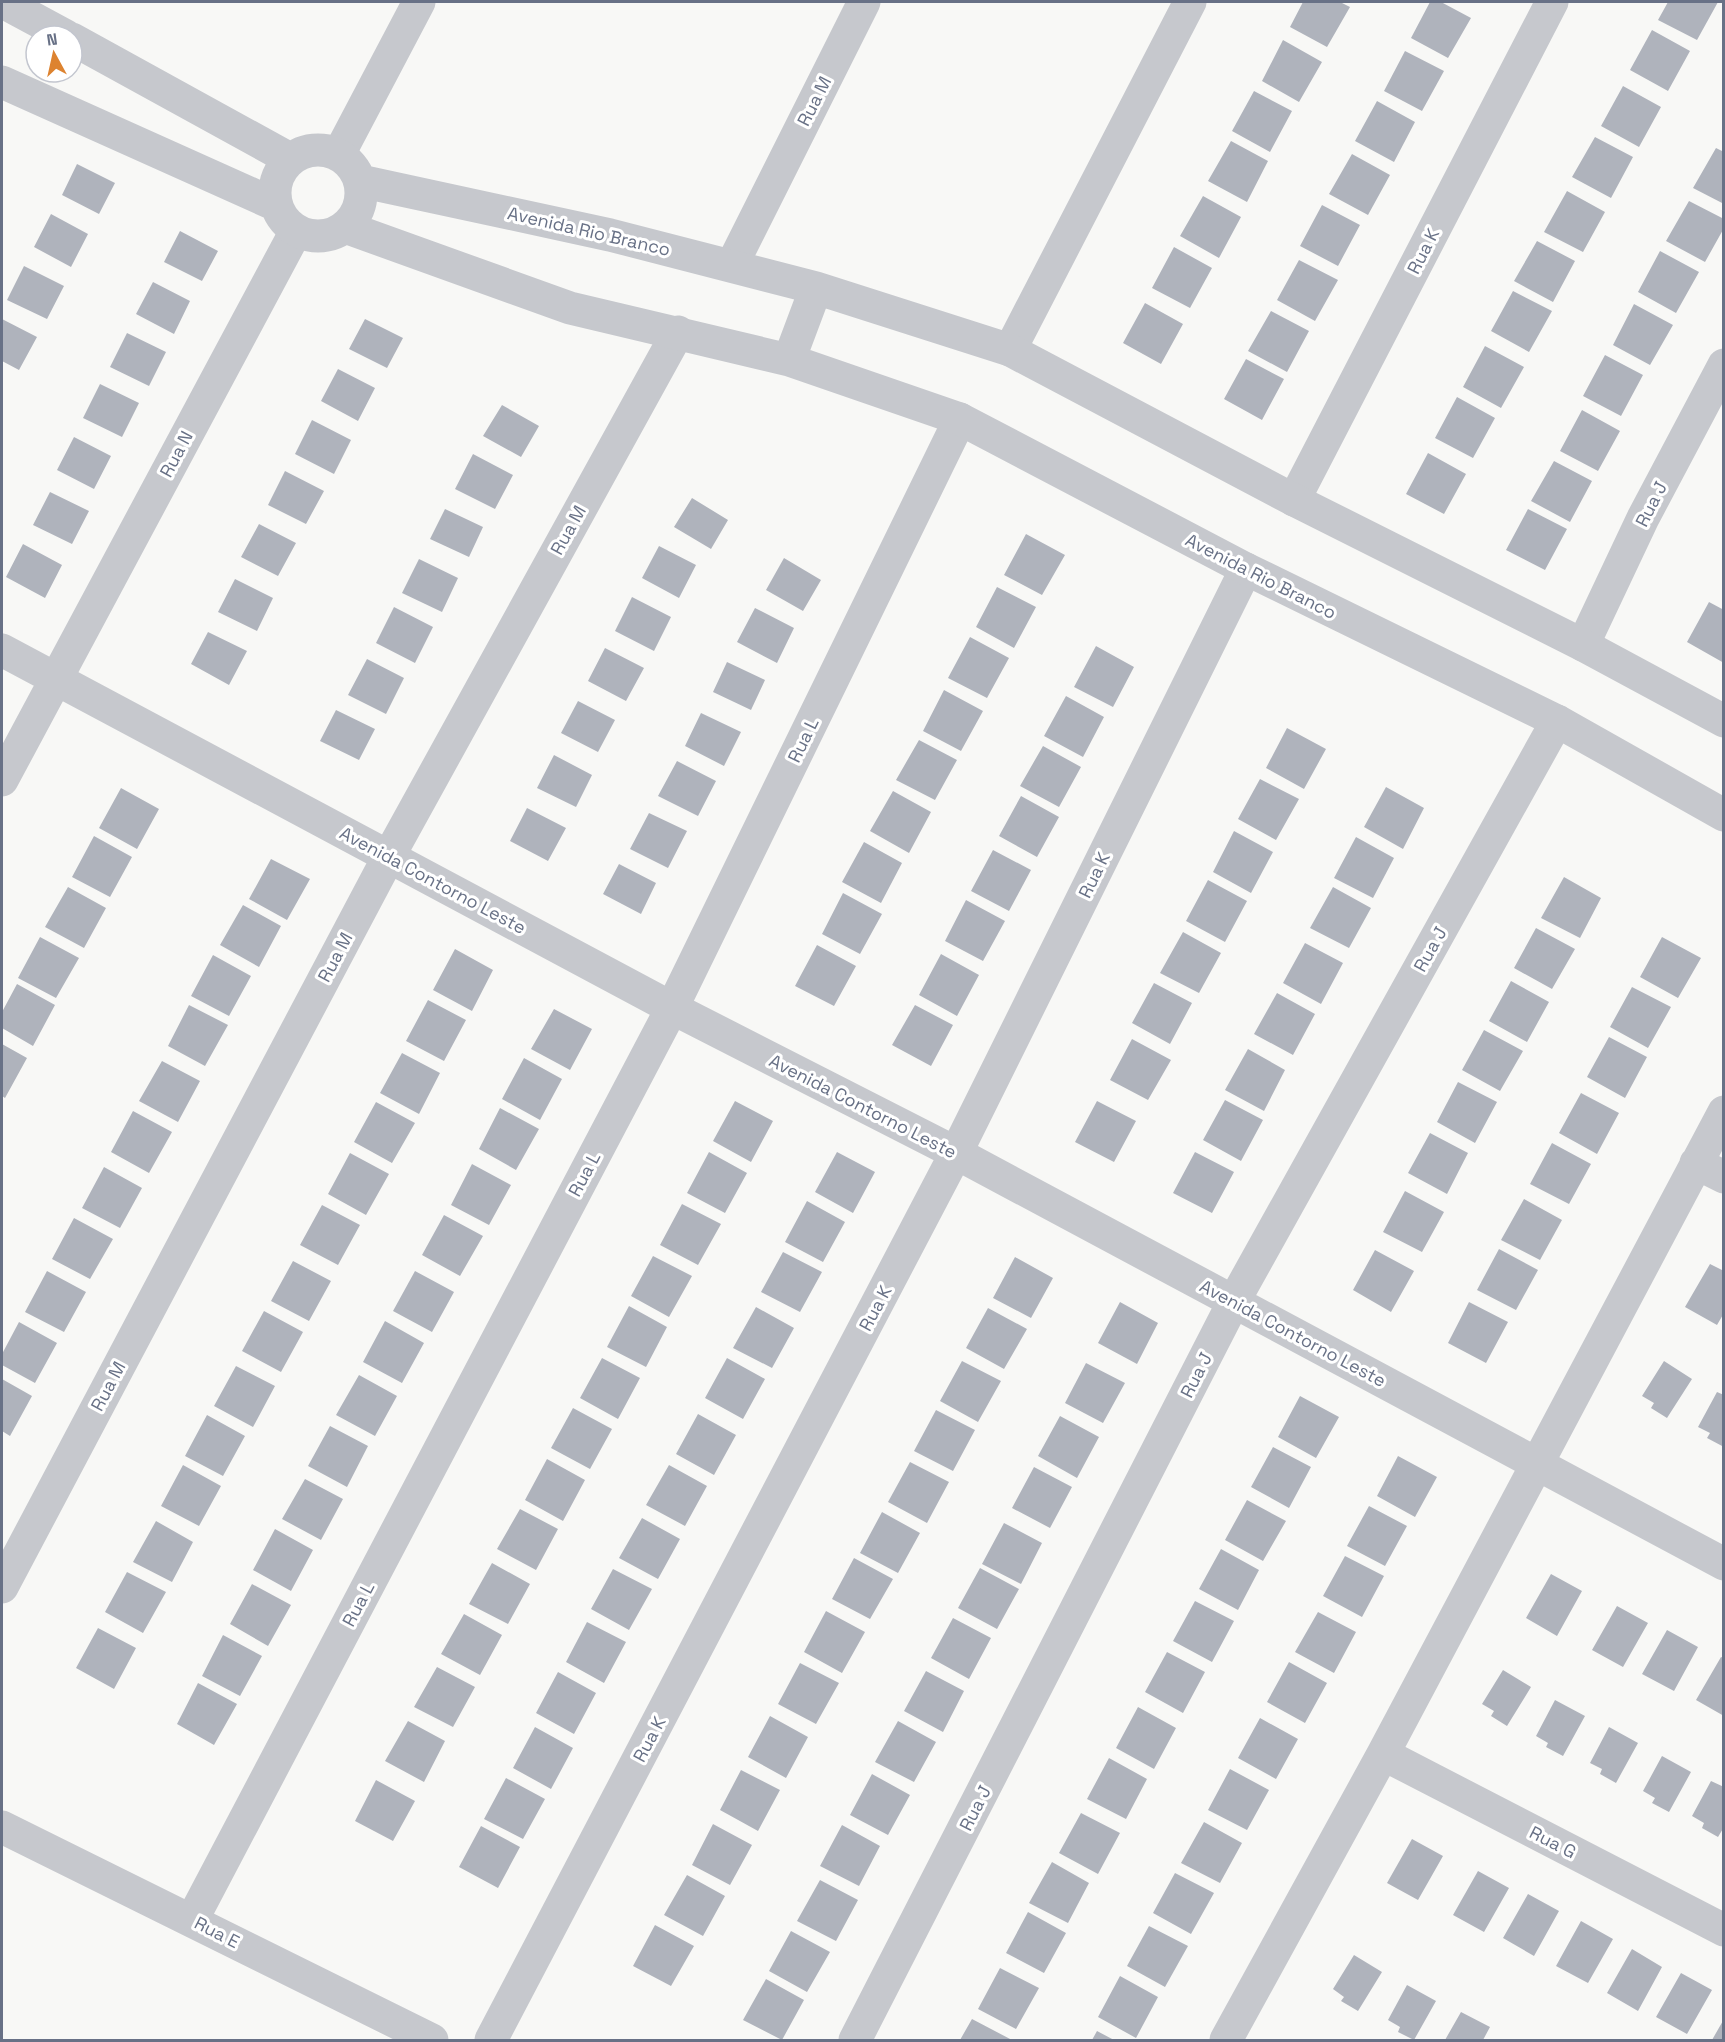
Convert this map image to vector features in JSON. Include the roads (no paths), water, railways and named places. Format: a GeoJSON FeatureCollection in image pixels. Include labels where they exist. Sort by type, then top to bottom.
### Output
{"type":"FeatureCollection","features":[{"type":"Feature","properties":{"kind":"street"},"geometry":{"type":"LineString","coordinates":[[3,2],[44,24]]}},
{"type":"Feature","properties":{"kind":"street"},"geometry":{"type":"LineString","coordinates":[[339,154],[419,2]]}},
{"type":"Feature","properties":{"kind":"street","name":"Rua M"},"geometry":{"type":"LineString","coordinates":[[732,265],[864,2]]}},
{"type":"Feature","properties":{"kind":"street"},"geometry":{"type":"LineString","coordinates":[[1010,350],[1190,2]]}},
{"type":"Feature","properties":{"kind":"street","name":"Rua K"},"geometry":{"type":"LineString","coordinates":[[1294,500],[1552,2]]}},
{"type":"Feature","properties":{"kind":"street"},"geometry":{"type":"LineString","coordinates":[[84,46],[290,159]]}},
{"type":"Feature","properties":{"kind":"street"},"geometry":{"type":"LineString","coordinates":[[4,90],[276,205]]}},
{"type":"Feature","properties":{"kind":"street"},"geometry":{"type":"LineString","coordinates":[[322,150],[339,154],[352,166],[360,181],[361,197],[356,214],[345,227],[330,235],[313,236],[296,231],[284,220],[276,205],[274,188],[279,172],[290,159],[305,151],[322,150]]}},
{"type":"Feature","properties":{"kind":"street","name":"Avenida Rio Branco"},"geometry":{"type":"LineString","coordinates":[[360,181],[610,235],[732,265],[816,288],[1010,350],[1294,500],[1583,645],[1724,721]]}},
{"type":"Feature","properties":{"kind":"street","name":"Avenida Rio Branco"},"geometry":{"type":"LineString","coordinates":[[345,227],[570,308],[789,360],[960,419],[1246,569],[1557,721],[1724,815]]}},
{"type":"Feature","properties":{"kind":"street","name":"Rua N"},"geometry":{"type":"LineString","coordinates":[[2,780],[55,677],[296,231]]}},
{"type":"Feature","properties":{"kind":"street"},"geometry":{"type":"LineString","coordinates":[[789,360],[816,288]]}},
{"type":"Feature","properties":{"kind":"street","name":"Rua M"},"geometry":{"type":"LineString","coordinates":[[2,1587],[388,856],[678,332]]}},
{"type":"Feature","properties":{"kind":"street","name":"Rua J"},"geometry":{"type":"LineString","coordinates":[[1583,645],[1643,518],[1724,365]]}},
{"type":"Feature","properties":{"kind":"street","name":"Rua L"},"geometry":{"type":"LineString","coordinates":[[192,1920],[672,1008],[960,419]]}},
{"type":"Feature","properties":{"kind":"street","name":"Rua K"},"geometry":{"type":"LineString","coordinates":[[490,2040],[956,1153],[1246,569]]}},
{"type":"Feature","properties":{"kind":"street","name":"Avenida Contorno Leste"},"geometry":{"type":"LineString","coordinates":[[2,650],[672,1008],[956,1153],[1724,1564]]}},
{"type":"Feature","properties":{"kind":"street","name":"Rua J"},"geometry":{"type":"LineString","coordinates":[[855,2040],[1234,1301],[1557,721]]}},
{"type":"Feature","properties":{"kind":"street"},"geometry":{"type":"LineString","coordinates":[[1228,2040],[1383,1754],[1535,1464],[1710,1170],[1724,1112]]}},
{"type":"Feature","properties":{"kind":"street","name":"Rua G"},"geometry":{"type":"LineString","coordinates":[[1383,1754],[1724,1929]]}},
{"type":"Feature","properties":{"kind":"street","name":"Rua E"},"geometry":{"type":"LineString","coordinates":[[2,1827],[432,2040]]}}]}
